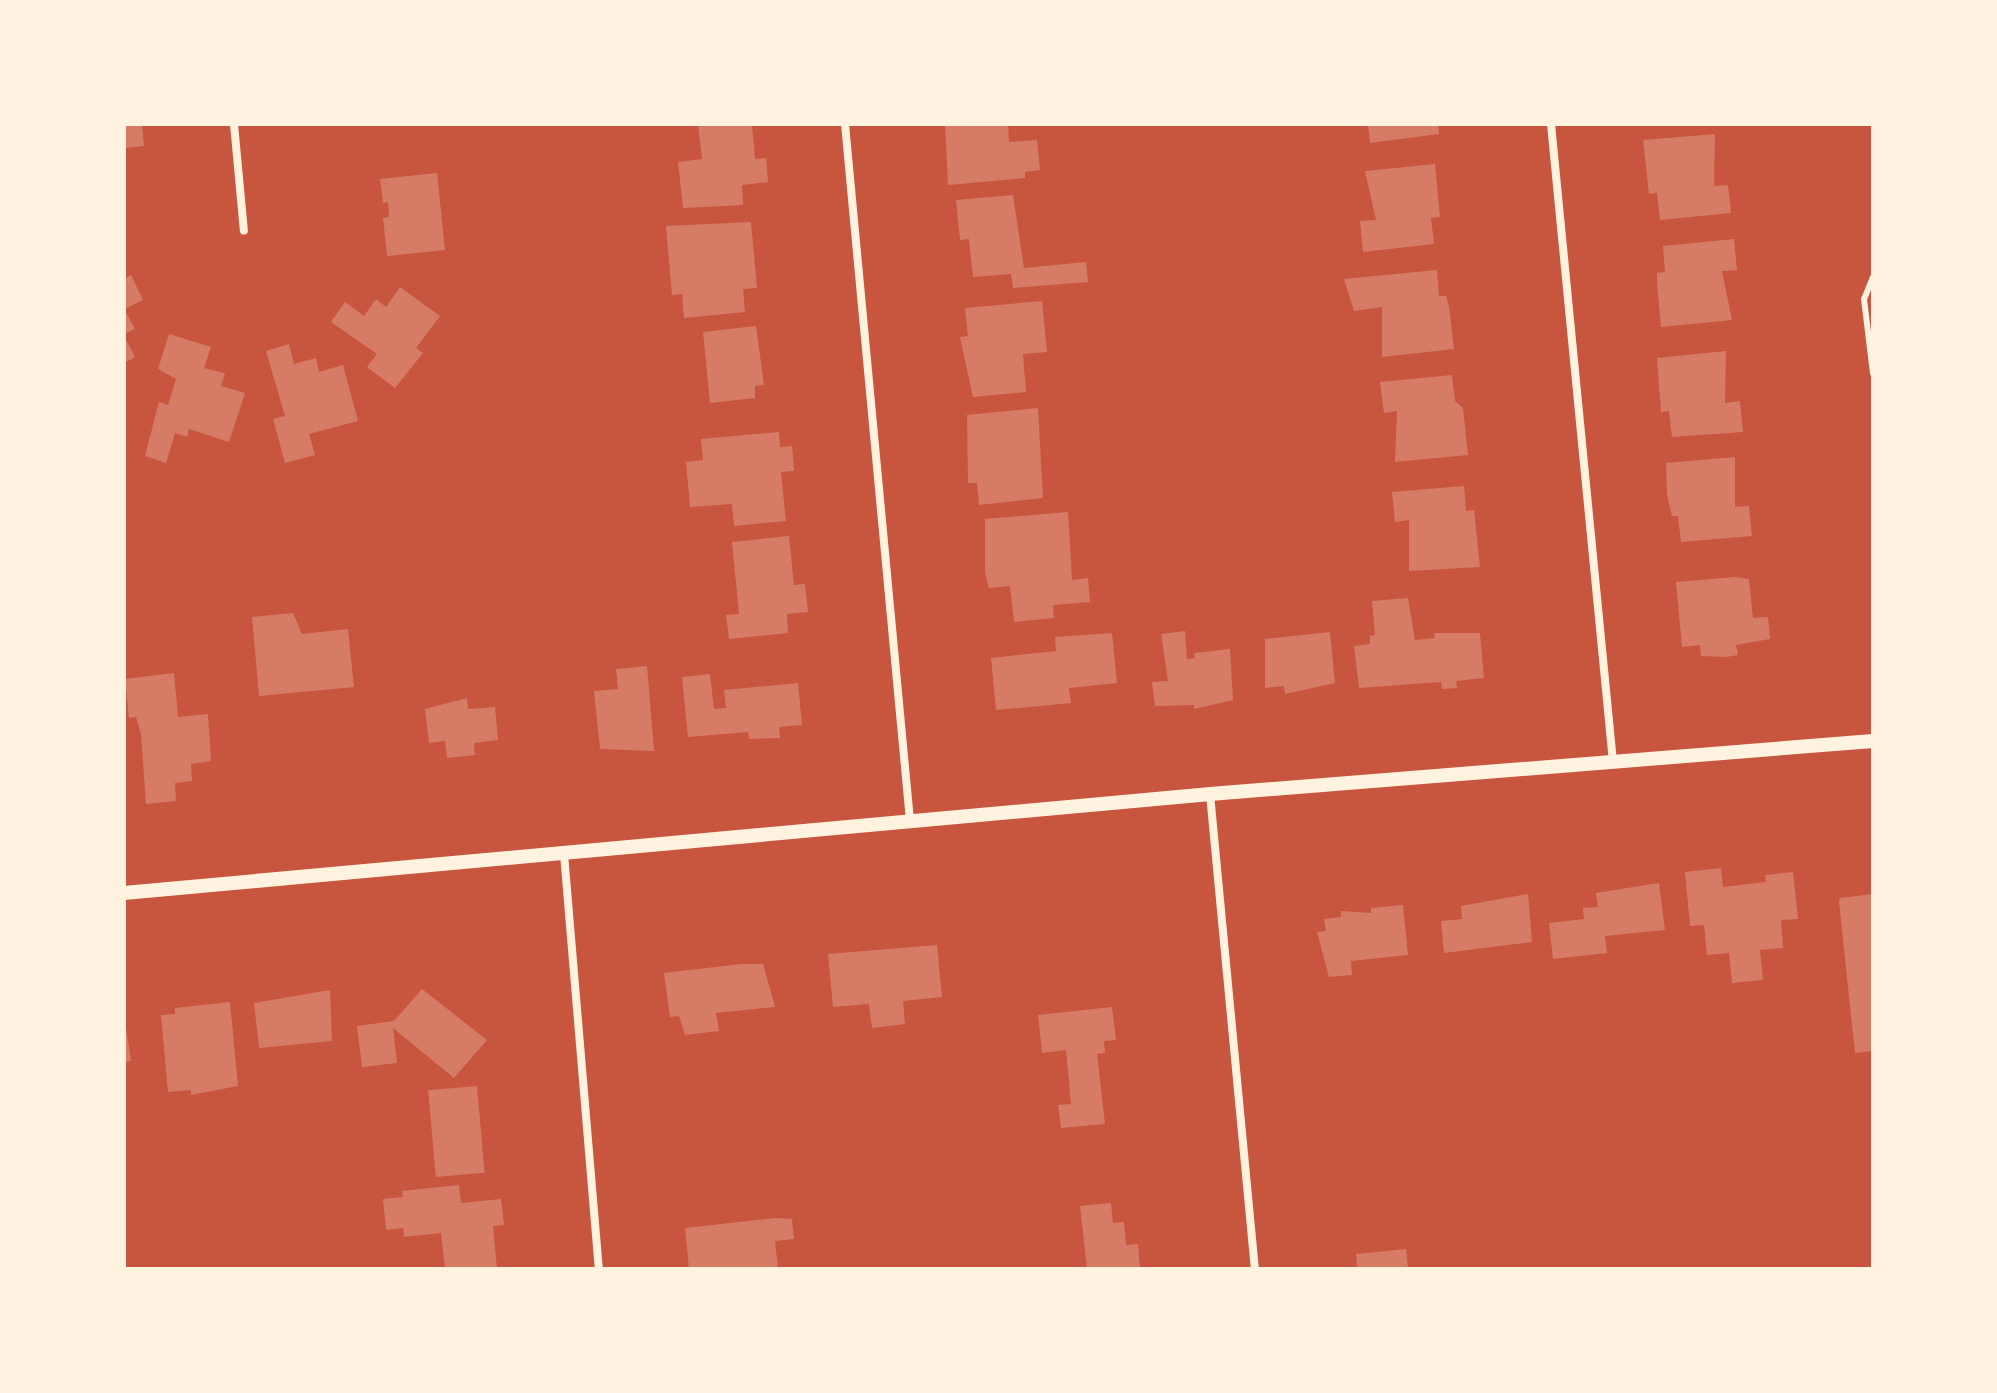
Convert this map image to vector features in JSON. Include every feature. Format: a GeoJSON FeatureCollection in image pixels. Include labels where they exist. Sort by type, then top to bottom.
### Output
{"type":"FeatureCollection","features":[{"type":"Feature","properties":{"kind":"street"},"geometry":{"type":"LineString","coordinates":[[234,124],[244,231]]}},
{"type":"Feature","properties":{"kind":"street"},"geometry":{"type":"LineString","coordinates":[[845,124],[910,821]]}},
{"type":"Feature","properties":{"kind":"street"},"geometry":{"type":"LineString","coordinates":[[1551,124],[1613,763]]}},
{"type":"Feature","properties":{"kind":"street"},"geometry":{"type":"LineString","coordinates":[[124,893],[1210,794],[1873,741]]}},
{"type":"Feature","properties":{"kind":"street"},"geometry":{"type":"LineString","coordinates":[[1210,794],[1255,1269]]}},
{"type":"Feature","properties":{"kind":"street"},"geometry":{"type":"LineString","coordinates":[[564,854],[599,1269]]}},
{"type":"Feature","properties":{"kind":"lane"},"geometry":{"type":"LineString","coordinates":[[1873,277],[1864,299],[1873,373]]}},
{"type":"Feature","properties":{"kind":"building"},"geometry":{"type":"Polygon","coordinates":[[[124,124],[142,124],[144,146],[124,148],[124,124]]]}},
{"type":"Feature","properties":{"kind":"building"},"geometry":{"type":"Polygon","coordinates":[[[698,124],[752,124],[755,159],[766,158],[768,182],[742,185],[743,205],[683,208],[678,162],[702,159],[698,124]]]}},
{"type":"Feature","properties":{"kind":"building"},"geometry":{"type":"Polygon","coordinates":[[[945,124],[1008,124],[1009,142],[1037,140],[1040,170],[1025,172],[1025,178],[948,185],[945,124]]]}},
{"type":"Feature","properties":{"kind":"building"},"geometry":{"type":"Polygon","coordinates":[[[1368,124],[1438,124],[1439,134],[1370,143],[1368,124]]]}},
{"type":"Feature","properties":{"kind":"building"},"geometry":{"type":"Polygon","coordinates":[[[1715,134],[1714,186],[1728,185],[1731,213],[1660,220],[1657,193],[1649,194],[1643,140],[1715,134]]]}},
{"type":"Feature","properties":{"kind":"building"},"geometry":{"type":"Polygon","coordinates":[[[1435,164],[1440,217],[1431,218],[1434,244],[1363,252],[1360,221],[1376,220],[1365,171],[1435,164]]]}},
{"type":"Feature","properties":{"kind":"building"},"geometry":{"type":"Polygon","coordinates":[[[437,173],[445,250],[387,256],[383,218],[389,217],[388,202],[383,203],[380,179],[437,173]]]}},
{"type":"Feature","properties":{"kind":"building"},"geometry":{"type":"Polygon","coordinates":[[[1013,195],[1024,268],[1086,262],[1088,282],[1013,288],[1011,274],[973,277],[969,239],[960,240],[956,200],[1013,195]]]}},
{"type":"Feature","properties":{"kind":"building"},"geometry":{"type":"Polygon","coordinates":[[[751,222],[757,288],[743,289],[745,312],[684,318],[682,294],[672,295],[666,226],[751,222]]]}},
{"type":"Feature","properties":{"kind":"building"},"geometry":{"type":"Polygon","coordinates":[[[1734,239],[1737,270],[1722,271],[1732,320],[1661,327],[1657,273],[1665,272],[1663,246],[1734,239]]]}},
{"type":"Feature","properties":{"kind":"building"},"geometry":{"type":"Polygon","coordinates":[[[1437,270],[1439,296],[1446,296],[1449,307],[1454,349],[1382,357],[1382,307],[1354,311],[1344,279],[1437,270]]]}},
{"type":"Feature","properties":{"kind":"building"},"geometry":{"type":"Polygon","coordinates":[[[131,275],[143,300],[124,309],[124,279],[131,275]]]}},
{"type":"Feature","properties":{"kind":"building"},"geometry":{"type":"Polygon","coordinates":[[[400,287],[440,316],[416,348],[423,353],[395,388],[367,367],[377,354],[331,322],[345,302],[364,316],[376,299],[386,307],[400,287]]]}},
{"type":"Feature","properties":{"kind":"building"},"geometry":{"type":"Polygon","coordinates":[[[1042,301],[1047,352],[1023,354],[1026,392],[973,397],[960,337],[968,336],[965,308],[1042,301]]]}},
{"type":"Feature","properties":{"kind":"building"},"geometry":{"type":"Polygon","coordinates":[[[124,309],[135,329],[124,334],[124,309]]]}},
{"type":"Feature","properties":{"kind":"building"},"geometry":{"type":"Polygon","coordinates":[[[756,326],[764,385],[755,386],[755,398],[710,403],[703,332],[756,326]]]}},
{"type":"Feature","properties":{"kind":"building"},"geometry":{"type":"Polygon","coordinates":[[[169,334],[211,347],[204,368],[225,373],[221,386],[245,393],[229,442],[189,429],[187,437],[175,433],[166,463],[145,456],[159,402],[168,405],[176,379],[158,369],[169,334]]]}},
{"type":"Feature","properties":{"kind":"building"},"geometry":{"type":"Polygon","coordinates":[[[124,336],[135,357],[124,363],[124,336]]]}},
{"type":"Feature","properties":{"kind":"building"},"geometry":{"type":"Polygon","coordinates":[[[289,344],[294,364],[316,358],[319,372],[343,365],[358,421],[309,434],[315,455],[285,463],[273,419],[285,416],[266,351],[289,344]]]}},
{"type":"Feature","properties":{"kind":"building"},"geometry":{"type":"Polygon","coordinates":[[[1726,351],[1725,403],[1740,401],[1743,432],[1672,437],[1669,411],[1661,412],[1657,358],[1726,351]]]}},
{"type":"Feature","properties":{"kind":"building"},"geometry":{"type":"Polygon","coordinates":[[[1452,375],[1455,401],[1463,408],[1468,455],[1395,462],[1397,411],[1384,413],[1380,382],[1452,375]]]}},
{"type":"Feature","properties":{"kind":"building"},"geometry":{"type":"Polygon","coordinates":[[[1038,408],[1043,498],[979,505],[977,483],[968,483],[967,415],[1038,408]]]}},
{"type":"Feature","properties":{"kind":"building"},"geometry":{"type":"Polygon","coordinates":[[[779,432],[780,447],[792,446],[794,471],[781,472],[786,521],[734,526],[732,504],[690,507],[686,462],[703,460],[701,439],[779,432]]]}},
{"type":"Feature","properties":{"kind":"building"},"geometry":{"type":"Polygon","coordinates":[[[1735,457],[1735,507],[1749,506],[1752,536],[1681,542],[1678,516],[1672,516],[1667,495],[1666,463],[1735,457]]]}},
{"type":"Feature","properties":{"kind":"building"},"geometry":{"type":"Polygon","coordinates":[[[1464,486],[1466,511],[1474,510],[1480,567],[1409,571],[1409,520],[1395,522],[1392,492],[1464,486]]]}},
{"type":"Feature","properties":{"kind":"building"},"geometry":{"type":"Polygon","coordinates":[[[1068,512],[1072,580],[1088,578],[1090,602],[1053,605],[1054,618],[1014,622],[1010,586],[989,588],[985,573],[985,519],[1068,512]]]}},
{"type":"Feature","properties":{"kind":"building"},"geometry":{"type":"Polygon","coordinates":[[[789,536],[794,585],[805,584],[808,612],[787,614],[788,633],[729,639],[726,615],[739,614],[732,542],[789,536]]]}},
{"type":"Feature","properties":{"kind":"building"},"geometry":{"type":"Polygon","coordinates":[[[1735,577],[1749,579],[1753,618],[1768,617],[1770,639],[1736,645],[1738,655],[1726,657],[1701,656],[1700,645],[1682,647],[1676,582],[1735,577]]]}},
{"type":"Feature","properties":{"kind":"building"},"geometry":{"type":"Polygon","coordinates":[[[1408,598],[1415,640],[1435,638],[1434,633],[1480,633],[1484,678],[1456,681],[1457,688],[1442,689],[1441,682],[1359,688],[1354,646],[1370,644],[1370,636],[1375,635],[1372,601],[1408,598]]]}},
{"type":"Feature","properties":{"kind":"building"},"geometry":{"type":"Polygon","coordinates":[[[293,613],[302,634],[348,629],[354,687],[259,696],[252,617],[293,613]]]}},
{"type":"Feature","properties":{"kind":"building"},"geometry":{"type":"Polygon","coordinates":[[[1185,631],[1187,659],[1195,658],[1194,653],[1230,649],[1233,700],[1194,709],[1194,705],[1155,706],[1152,682],[1168,681],[1161,634],[1185,631]]]}},
{"type":"Feature","properties":{"kind":"building"},"geometry":{"type":"Polygon","coordinates":[[[1330,632],[1335,683],[1285,694],[1284,686],[1265,688],[1265,639],[1330,632]]]}},
{"type":"Feature","properties":{"kind":"building"},"geometry":{"type":"Polygon","coordinates":[[[1112,633],[1117,683],[1069,688],[1071,703],[996,710],[991,658],[1056,651],[1055,637],[1112,633]]]}},
{"type":"Feature","properties":{"kind":"building"},"geometry":{"type":"Polygon","coordinates":[[[647,666],[654,751],[600,749],[594,691],[618,689],[616,669],[647,666]]]}},
{"type":"Feature","properties":{"kind":"building"},"geometry":{"type":"Polygon","coordinates":[[[174,673],[178,717],[208,714],[211,761],[191,764],[192,781],[175,783],[176,801],[146,804],[141,734],[136,717],[129,718],[125,679],[174,673]]]}},
{"type":"Feature","properties":{"kind":"building"},"geometry":{"type":"Polygon","coordinates":[[[710,674],[714,709],[726,708],[724,690],[798,683],[802,725],[779,727],[780,738],[749,739],[748,732],[688,737],[682,677],[710,674]]]}},
{"type":"Feature","properties":{"kind":"building"},"geometry":{"type":"Polygon","coordinates":[[[467,698],[468,709],[495,707],[498,740],[474,743],[475,755],[447,758],[445,741],[429,743],[425,709],[467,698]]]}},
{"type":"Feature","properties":{"kind":"building"},"geometry":{"type":"Polygon","coordinates":[[[1721,868],[1723,887],[1766,882],[1765,875],[1793,872],[1798,919],[1781,920],[1783,948],[1760,950],[1763,980],[1732,983],[1729,953],[1707,955],[1704,925],[1690,926],[1685,872],[1721,868]]]}},
{"type":"Feature","properties":{"kind":"building"},"geometry":{"type":"Polygon","coordinates":[[[1659,883],[1665,930],[1605,936],[1607,953],[1553,959],[1549,923],[1584,919],[1583,908],[1598,907],[1596,893],[1659,883]]]}},
{"type":"Feature","properties":{"kind":"building"},"geometry":{"type":"Polygon","coordinates":[[[1528,894],[1532,942],[1444,953],[1441,921],[1462,919],[1461,906],[1528,894]]]}},
{"type":"Feature","properties":{"kind":"building"},"geometry":{"type":"Polygon","coordinates":[[[1873,894],[1873,1051],[1855,1053],[1839,902],[1840,898],[1873,894]]]}},
{"type":"Feature","properties":{"kind":"building"},"geometry":{"type":"Polygon","coordinates":[[[1403,905],[1408,955],[1351,961],[1352,975],[1329,977],[1317,932],[1326,931],[1324,919],[1341,917],[1341,911],[1371,913],[1371,908],[1403,905]]]}},
{"type":"Feature","properties":{"kind":"building"},"geometry":{"type":"Polygon","coordinates":[[[937,945],[942,997],[903,1001],[905,1024],[872,1028],[869,1004],[833,1007],[828,954],[937,945]]]}},
{"type":"Feature","properties":{"kind":"building"},"geometry":{"type":"Polygon","coordinates":[[[763,964],[775,1007],[716,1013],[719,1031],[685,1035],[679,1016],[670,1017],[664,973],[763,964]]]}},
{"type":"Feature","properties":{"kind":"building"},"geometry":{"type":"Polygon","coordinates":[[[422,989],[487,1040],[454,1078],[393,1028],[397,1063],[362,1067],[357,1026],[394,1021],[422,989]]]}},
{"type":"Feature","properties":{"kind":"building"},"geometry":{"type":"Polygon","coordinates":[[[330,990],[332,1041],[259,1048],[254,1003],[330,990]]]}},
{"type":"Feature","properties":{"kind":"building"},"geometry":{"type":"Polygon","coordinates":[[[230,1002],[238,1086],[191,1095],[191,1090],[168,1092],[161,1015],[175,1014],[175,1008],[230,1002]]]}},
{"type":"Feature","properties":{"kind":"building"},"geometry":{"type":"Polygon","coordinates":[[[1112,1007],[1116,1040],[1104,1041],[1105,1053],[1097,1054],[1105,1124],[1061,1128],[1058,1105],[1071,1104],[1066,1050],[1042,1053],[1038,1015],[1112,1007]]]}},
{"type":"Feature","properties":{"kind":"building"},"geometry":{"type":"Polygon","coordinates":[[[124,1015],[131,1061],[124,1062],[124,1015]]]}},
{"type":"Feature","properties":{"kind":"building"},"geometry":{"type":"Polygon","coordinates":[[[477,1086],[485,1173],[436,1177],[428,1090],[477,1086]]]}},
{"type":"Feature","properties":{"kind":"building"},"geometry":{"type":"Polygon","coordinates":[[[459,1185],[461,1203],[501,1199],[504,1225],[493,1226],[497,1269],[445,1269],[441,1233],[404,1237],[403,1228],[386,1230],[383,1199],[403,1197],[402,1191],[459,1185]]]}},
{"type":"Feature","properties":{"kind":"building"},"geometry":{"type":"Polygon","coordinates":[[[1111,1203],[1113,1223],[1124,1222],[1126,1245],[1138,1244],[1140,1269],[1087,1269],[1080,1206],[1111,1203]]]}},
{"type":"Feature","properties":{"kind":"building"},"geometry":{"type":"Polygon","coordinates":[[[792,1219],[794,1239],[775,1241],[778,1269],[689,1269],[685,1228],[792,1219]]]}},
{"type":"Feature","properties":{"kind":"building"},"geometry":{"type":"Polygon","coordinates":[[[1406,1249],[1408,1269],[1357,1269],[1356,1254],[1406,1249]]]}}]}
